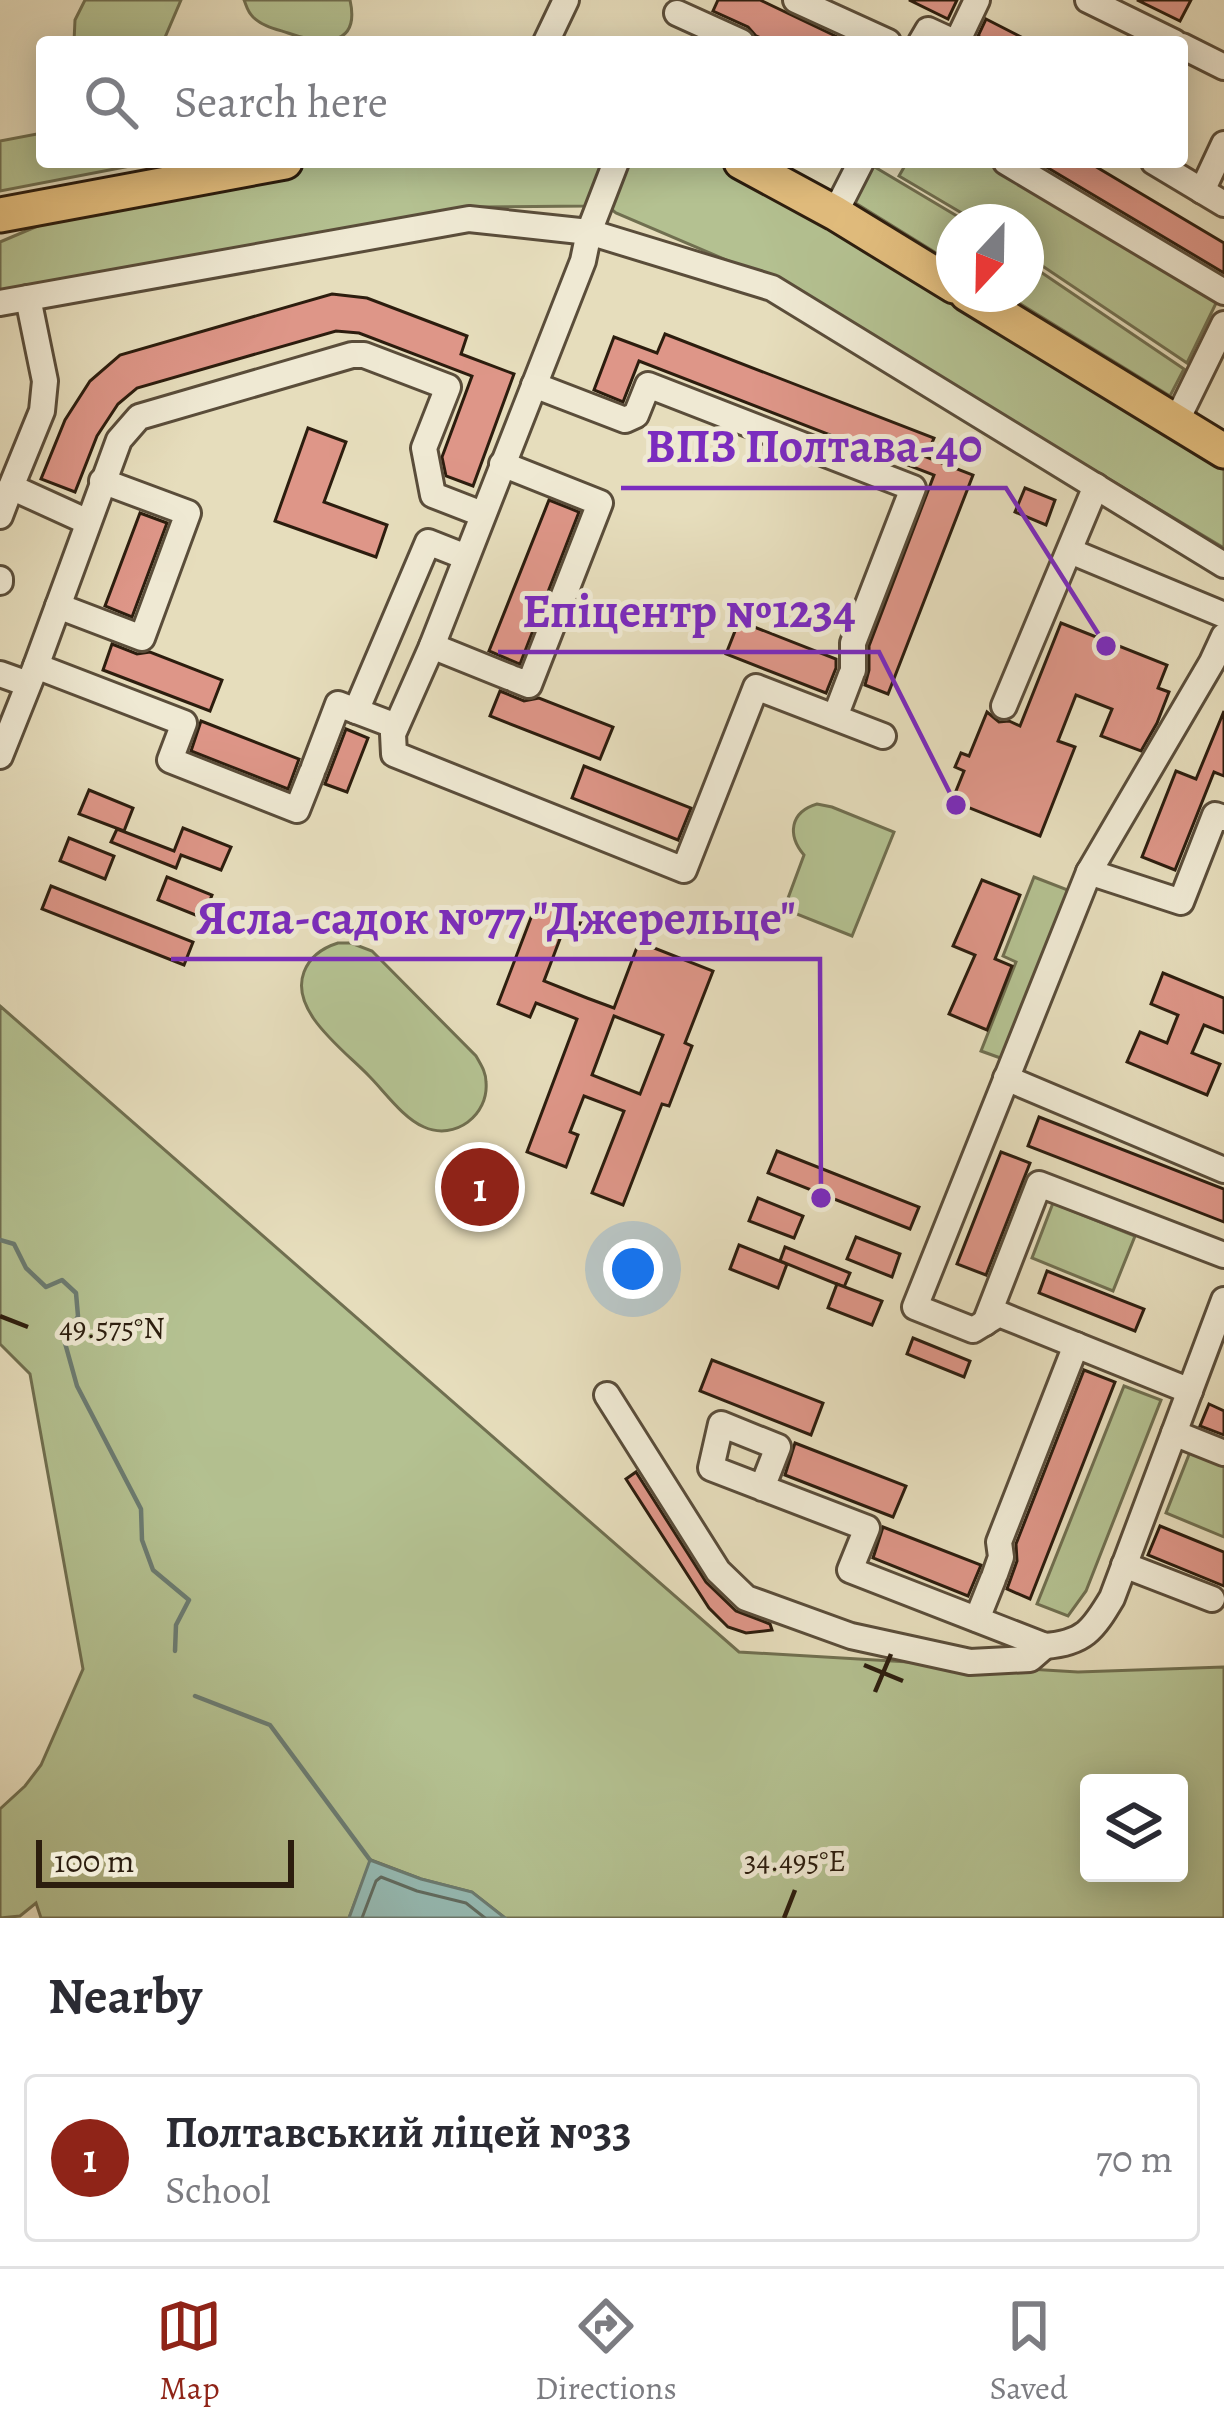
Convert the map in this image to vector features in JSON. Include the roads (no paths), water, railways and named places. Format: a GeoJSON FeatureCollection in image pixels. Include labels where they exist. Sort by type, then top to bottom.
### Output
{"type":"FeatureCollection","features":[{"type":"Feature","properties":{"kind":"main road"},"geometry":{"type":"LineString","coordinates":[[0,215],[252,168]]}},
{"type":"Feature","properties":{"kind":"main road"},"geometry":{"type":"LineString","coordinates":[[753,168],[936,275]]}},
{"type":"Feature","properties":{"kind":"main road"},"geometry":{"type":"LineString","coordinates":[[0,231],[60,203]]}},
{"type":"Feature","properties":{"kind":"main road"},"geometry":{"type":"LineString","coordinates":[[997,312],[1224,451]]}},
{"type":"Feature","properties":{"kind":"street"},"geometry":{"type":"LineString","coordinates":[[549,36],[566,0]]}},
{"type":"Feature","properties":{"kind":"street"},"geometry":{"type":"LineString","coordinates":[[796,0],[875,36]]}},
{"type":"Feature","properties":{"kind":"street"},"geometry":{"type":"LineString","coordinates":[[959,36],[977,0]]}},
{"type":"Feature","properties":{"kind":"street"},"geometry":{"type":"LineString","coordinates":[[1088,0],[1162,36]]}},
{"type":"Feature","properties":{"kind":"street"},"geometry":{"type":"LineString","coordinates":[[676,13],[728,36]]}},
{"type":"Feature","properties":{"kind":"street"},"geometry":{"type":"LineString","coordinates":[[1188,49],[1224,67]]}},
{"type":"Feature","properties":{"kind":"street"},"geometry":{"type":"LineString","coordinates":[[1164,168],[1213,197],[1224,144]]}},
{"type":"Feature","properties":{"kind":"street"},"geometry":{"type":"LineString","coordinates":[[614,168],[583,261],[396,726],[394,754],[684,870],[756,687],[884,736]]}},
{"type":"Feature","properties":{"kind":"street"},"geometry":{"type":"LineString","coordinates":[[835,213],[857,168]]}},
{"type":"Feature","properties":{"kind":"street"},"geometry":{"type":"LineString","coordinates":[[1016,168],[1224,292]]}},
{"type":"Feature","properties":{"kind":"street"},"geometry":{"type":"LineString","coordinates":[[0,302],[469,219],[590,232],[772,288],[1224,565]]}},
{"type":"Feature","properties":{"kind":"street"},"geometry":{"type":"LineString","coordinates":[[0,516],[42,412],[45,381],[28,298]]}},
{"type":"Feature","properties":{"kind":"street"},"geometry":{"type":"LineString","coordinates":[[1176,422],[1224,325]]}},
{"type":"Feature","properties":{"kind":"street"},"geometry":{"type":"LineString","coordinates":[[0,756],[119,440],[139,417],[364,355],[448,387],[424,448],[433,495],[482,514]]}},
{"type":"Feature","properties":{"kind":"street"},"geometry":{"type":"LineString","coordinates":[[534,386],[625,420],[636,415],[648,385],[913,488],[853,644],[852,673],[835,717]]}},
{"type":"Feature","properties":{"kind":"street"},"geometry":{"type":"LineString","coordinates":[[431,646],[529,685],[600,503],[502,464]]}},
{"type":"Feature","properties":{"kind":"street"},"geometry":{"type":"LineString","coordinates":[[58,606],[142,638],[188,513],[102,482]]}},
{"type":"Feature","properties":{"kind":"street"},"geometry":{"type":"LineString","coordinates":[[1004,706],[1096,486]]}},
{"type":"Feature","properties":{"kind":"street"},"geometry":{"type":"LineString","coordinates":[[11,487],[88,522]]}},
{"type":"Feature","properties":{"kind":"street"},"geometry":{"type":"LineString","coordinates":[[356,711],[428,542],[466,557]]}},
{"type":"Feature","properties":{"kind":"street"},"geometry":{"type":"LineString","coordinates":[[1070,551],[1224,615]]}},
{"type":"Feature","properties":{"kind":"street"},"geometry":{"type":"LineString","coordinates":[[1190,1391],[999,1314],[973,1330],[915,1307],[1090,872],[1224,637]]}},
{"type":"Feature","properties":{"kind":"street"},"geometry":{"type":"LineString","coordinates":[[0,674],[32,675],[184,723],[170,760],[297,810],[338,704],[396,726]]}},
{"type":"Feature","properties":{"kind":"street"},"geometry":{"type":"LineString","coordinates":[[1090,872],[1181,902],[1215,815],[1224,818]]}},
{"type":"Feature","properties":{"kind":"street"},"geometry":{"type":"LineString","coordinates":[[1006,1078],[1224,1170]]}},
{"type":"Feature","properties":{"kind":"street"},"geometry":{"type":"LineString","coordinates":[[985,1323],[1040,1184],[1224,1255]]}},
{"type":"Feature","properties":{"kind":"street"},"geometry":{"type":"LineString","coordinates":[[762,1488],[867,1528],[850,1570],[1045,1646],[1072,1644],[1096,1625],[1112,1598],[1223,1306]]}},
{"type":"Feature","properties":{"kind":"street"},"geometry":{"type":"LineString","coordinates":[[977,1619],[1001,1557],[998,1542],[1076,1345]]}},
{"type":"Feature","properties":{"kind":"street"},"geometry":{"type":"LineString","coordinates":[[607,1395],[718,1571],[746,1598],[851,1636],[970,1662],[1030,1660],[1045,1646]]}},
{"type":"Feature","properties":{"kind":"street"},"geometry":{"type":"LineString","coordinates":[[1174,1433],[1224,1453]]}},
{"type":"Feature","properties":{"kind":"street"},"geometry":{"type":"LineString","coordinates":[[1124,1565],[1212,1599]]}},
{"type":"Feature","properties":{"kind":"water"},"geometry":{"type":"Polygon","coordinates":[[[370,1860],[472,1892],[505,1918],[349,1918],[370,1860]]]}},
{"type":"Feature","properties":{"kind":"waterway"},"geometry":{"type":"LineString","coordinates":[[0,1240],[14,1244],[26,1268],[46,1287],[62,1280],[76,1293],[78,1316],[65,1343],[77,1386],[141,1509],[142,1540],[153,1570],[189,1600],[176,1625],[175,1651]]}},
{"type":"Feature","properties":{"kind":"waterway"},"geometry":{"type":"LineString","coordinates":[[195,1696],[270,1725],[370,1860]]}},
{"type":"Feature","properties":{"kind":"place","name":"ВПЗ Полтава-40"},"geometry":{"type":"Point","coordinates":[1106,646]}},
{"type":"Feature","properties":{"kind":"place","name":"Епіцентр №1234"},"geometry":{"type":"Point","coordinates":[956,805]}},
{"type":"Feature","properties":{"kind":"place","name":"Полтавський ліцей №33"},"geometry":{"type":"Point","coordinates":[480,1187]}},
{"type":"Feature","properties":{"kind":"place","name":"Ясла-садок №77 \"Джерельце\""},"geometry":{"type":"Point","coordinates":[821,1198]}}]}
